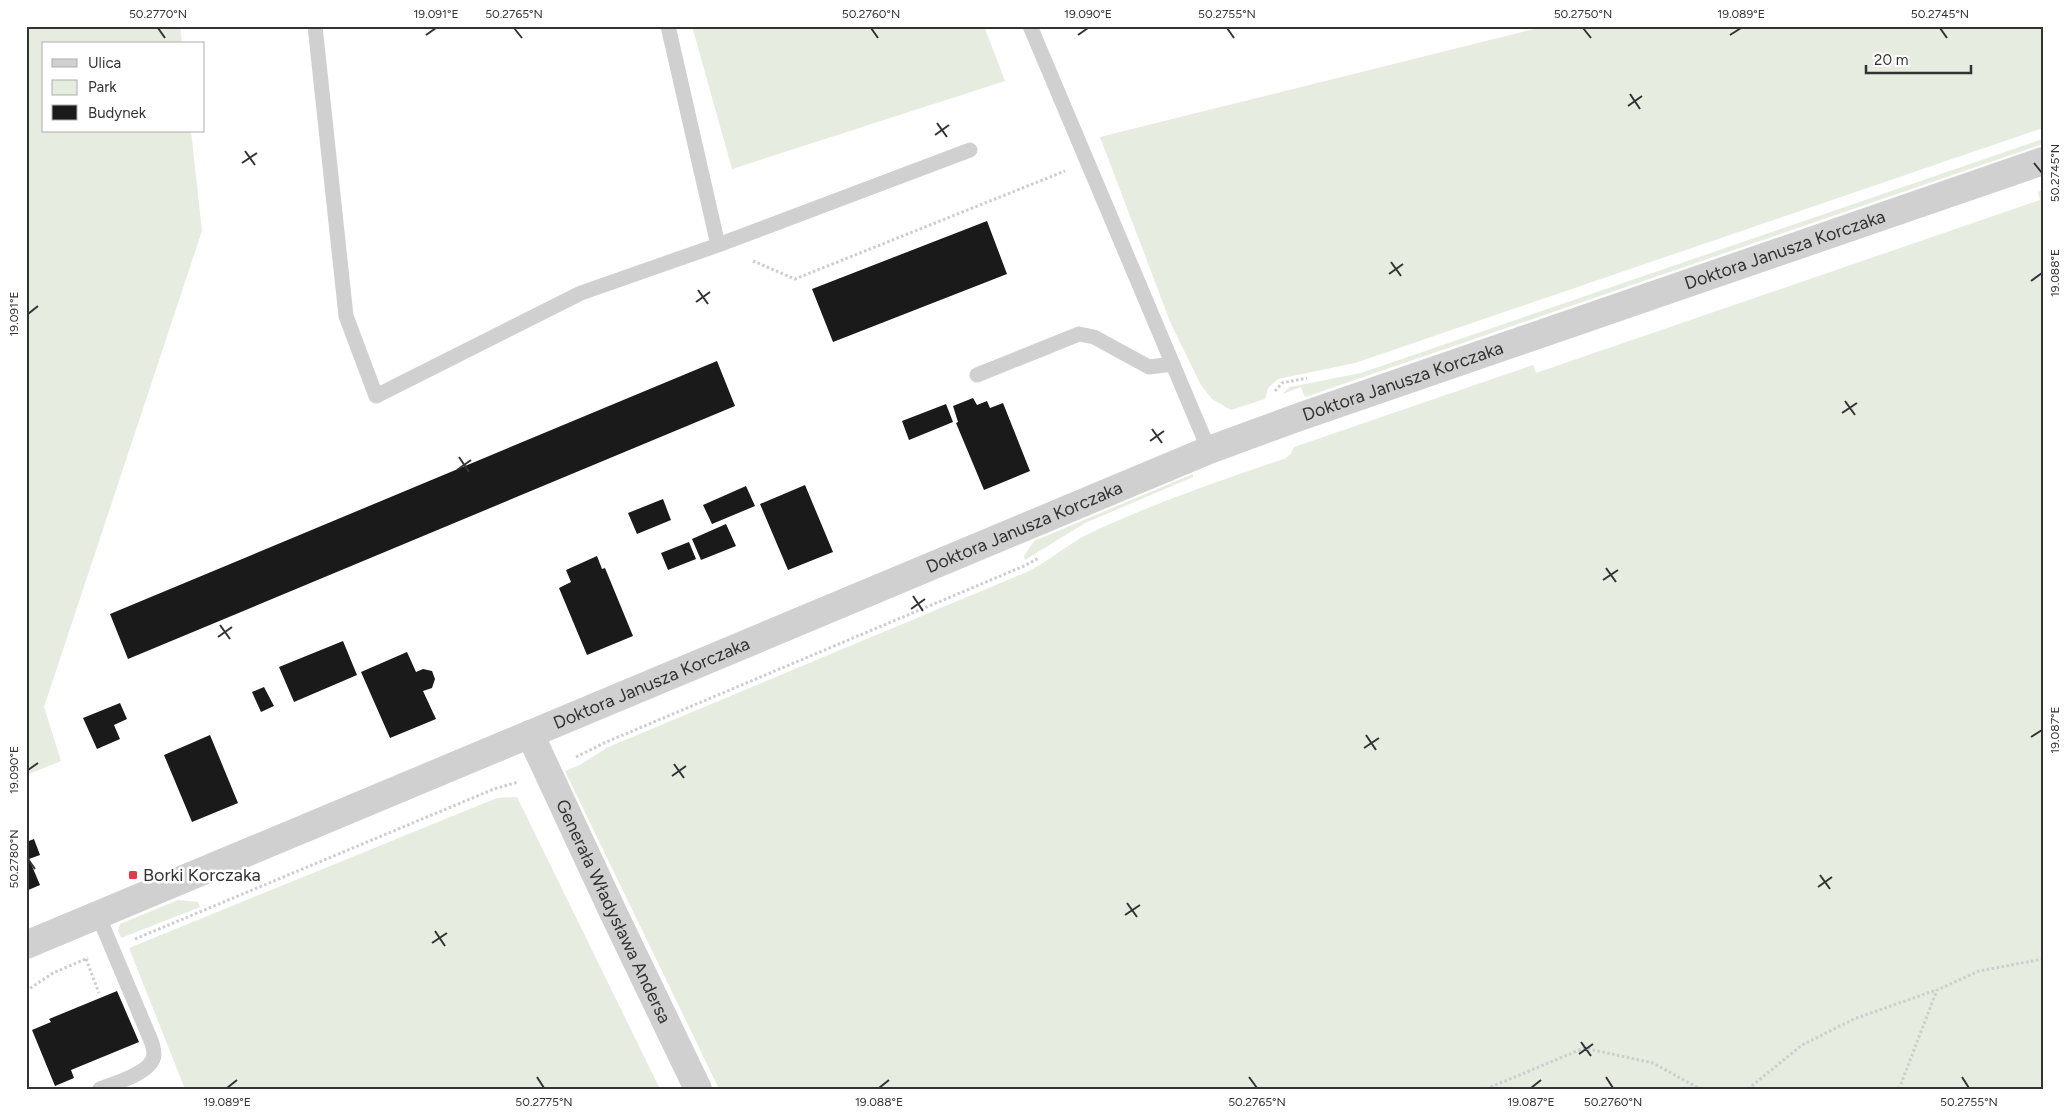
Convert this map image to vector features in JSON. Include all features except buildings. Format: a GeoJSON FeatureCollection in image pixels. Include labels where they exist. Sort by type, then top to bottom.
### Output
{"type":"FeatureCollection","features":[{"type":"Feature","properties":{"kind":"street","name":"Doktora Janusza Korczaka"},"geometry":{"type":"LineString","coordinates":[[26,946],[1209,450],[1299,416],[2043,161]]}},
{"type":"Feature","properties":{"kind":"street","name":"Generała Władysława Andersa"},"geometry":{"type":"LineString","coordinates":[[530,734],[698,1089]]}},
{"type":"Feature","properties":{"kind":"lane"},"geometry":{"type":"LineString","coordinates":[[315,26],[346,316],[376,396],[581,293],[718,245],[970,150]]}},
{"type":"Feature","properties":{"kind":"lane"},"geometry":{"type":"LineString","coordinates":[[668,26],[718,245]]}},
{"type":"Feature","properties":{"kind":"lane"},"geometry":{"type":"LineString","coordinates":[[1030,26],[1209,450]]}},
{"type":"Feature","properties":{"kind":"lane"},"geometry":{"type":"LineString","coordinates":[[977,374],[1079,334],[1094,337],[1150,366],[1173,364]]}},
{"type":"Feature","properties":{"kind":"lane"},"geometry":{"type":"LineString","coordinates":[[98,915],[152,1043],[154,1055],[152,1062],[146,1069],[100,1089]]}},
{"type":"Feature","properties":{"kind":"path"},"geometry":{"type":"LineString","coordinates":[[718,245],[794,279],[1064,171]]}},
{"type":"Feature","properties":{"kind":"path"},"geometry":{"type":"LineString","coordinates":[[26,991],[54,973],[113,947],[142,937],[494,789],[522,780]]}},
{"type":"Feature","properties":{"kind":"path"},"geometry":{"type":"LineString","coordinates":[[83,953],[100,993]]}},
{"type":"Feature","properties":{"kind":"path"},"geometry":{"type":"LineString","coordinates":[[1748,1089],[1802,1045],[1854,1019],[1937,990],[1979,972],[2043,959]]}},
{"type":"Feature","properties":{"kind":"path"},"geometry":{"type":"LineString","coordinates":[[1899,1089],[1937,990]]}},
{"type":"Feature","properties":{"kind":"path"},"geometry":{"type":"LineString","coordinates":[[1486,1089],[1584,1048],[1653,1063],[1700,1089]]}},
{"type":"Feature","properties":{"kind":"green space"},"geometry":{"type":"Polygon","coordinates":[[[26,26],[180,26],[182,42],[42,42],[42,132],[191,132],[202,231],[44,707],[61,761],[26,775],[26,26]]]}},
{"type":"Feature","properties":{"kind":"green space"},"geometry":{"type":"Polygon","coordinates":[[[692,26],[984,26],[1005,81],[732,169],[692,26]]]}},
{"type":"Feature","properties":{"kind":"green space"},"geometry":{"type":"Polygon","coordinates":[[[1546,26],[2043,26],[2043,128],[1355,363],[1278,379],[1268,388],[1265,399],[1231,410],[1212,399],[1201,385],[1171,324],[1100,137],[1546,26]]]}},
{"type":"Feature","properties":{"kind":"green space"},"geometry":{"type":"Polygon","coordinates":[[[2043,139],[2043,144],[1305,397],[1301,387],[1282,394],[1290,387],[1361,373],[2043,139]]]}},
{"type":"Feature","properties":{"kind":"green space"},"geometry":{"type":"Polygon","coordinates":[[[2043,190],[2043,1089],[719,1089],[565,771],[580,765],[606,748],[1027,572],[1080,538],[1112,523],[1185,493],[1284,459],[1291,454],[1294,447],[1533,365],[1536,373],[2040,200],[2038,192],[2043,190]]]}},
{"type":"Feature","properties":{"kind":"green space"},"geometry":{"type":"Polygon","coordinates":[[[1193,474],[1193,477],[1085,523],[1025,560],[1024,556],[1034,541],[1193,474]]]}},
{"type":"Feature","properties":{"kind":"green space"},"geometry":{"type":"Polygon","coordinates":[[[517,797],[660,1089],[185,1089],[129,948],[497,798],[517,797]]]}},
{"type":"Feature","properties":{"kind":"green space"},"geometry":{"type":"Polygon","coordinates":[[[178,900],[198,902],[200,907],[121,938],[118,930],[120,924],[178,900]]]}},
{"type":"Feature","properties":{"kind":"place","name":"Borki Korczaka"},"geometry":{"type":"Point","coordinates":[133,875]}}]}
